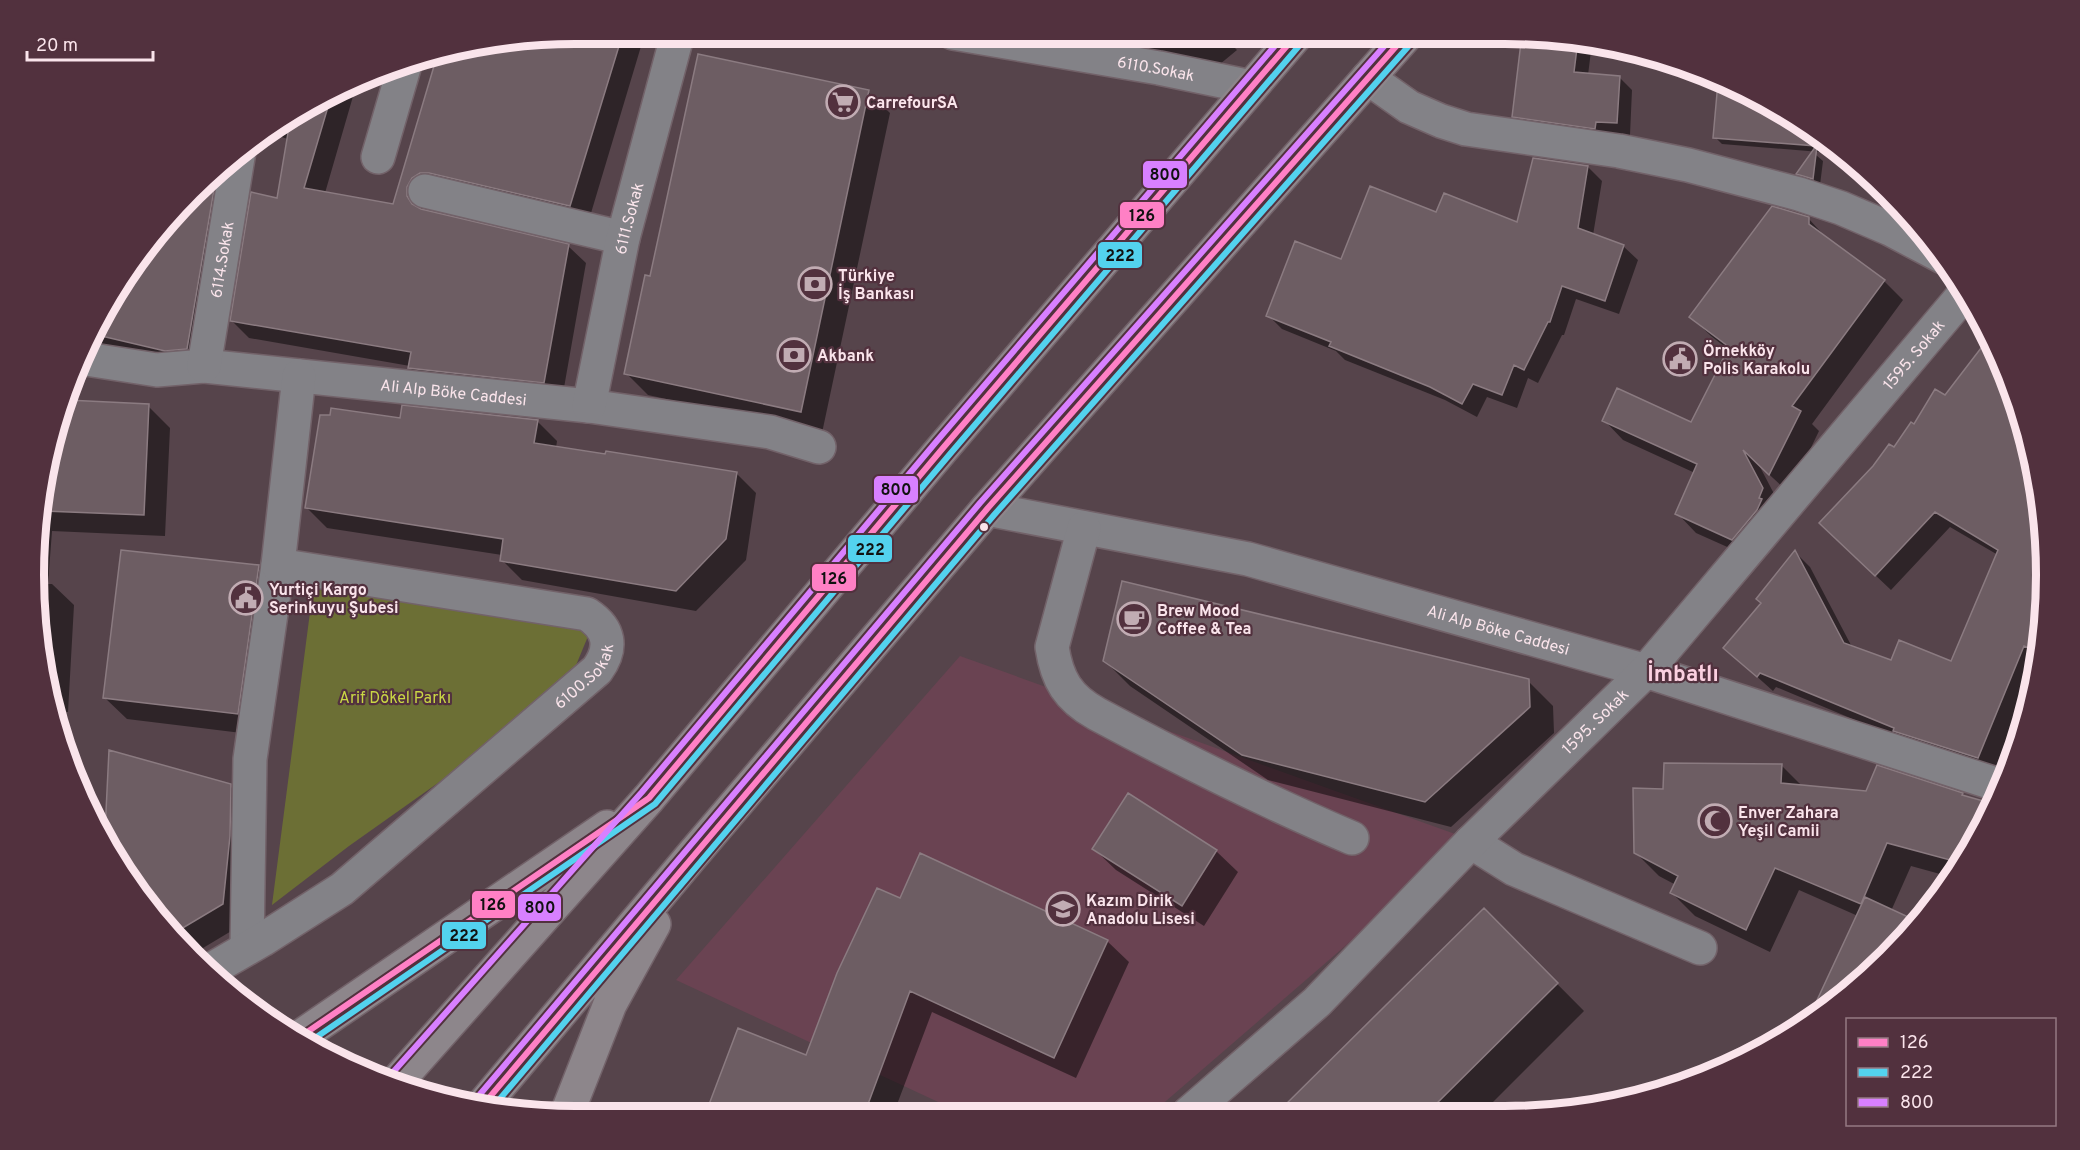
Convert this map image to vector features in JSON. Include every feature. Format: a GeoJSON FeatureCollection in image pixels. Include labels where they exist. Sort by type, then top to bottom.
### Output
{"type":"FeatureCollection","features":[{"type":"Feature","properties":{"kind":"highway"},"geometry":{"type":"LineString","coordinates":[[401,1077],[649,798],[935,457],[1288,44]]}},
{"type":"Feature","properties":{"kind":"highway"},"geometry":{"type":"LineString","coordinates":[[488,1099],[987,509],[1398,44]]}},
{"type":"Feature","properties":{"kind":"highway"},"geometry":{"type":"LineString","coordinates":[[306,1033],[649,798]]}},
{"type":"Feature","properties":{"kind":"highway"},"geometry":{"type":"LineString","coordinates":[[570,1106],[610,1004],[690,858]]}},
{"type":"Feature","properties":{"kind":"street","name":"6111.Sokak"},"geometry":{"type":"LineString","coordinates":[[589,406],[623,238],[675,44]]}},
{"type":"Feature","properties":{"kind":"street","name":"6110.Sokak"},"geometry":{"type":"LineString","coordinates":[[1018,44],[1159,68],[1251,87]]}},
{"type":"Feature","properties":{"kind":"street"},"geometry":{"type":"LineString","coordinates":[[378,157],[403,73]]}},
{"type":"Feature","properties":{"kind":"street"},"geometry":{"type":"LineString","coordinates":[[1368,78],[1409,107],[1466,129],[1619,151],[1689,165],[1799,194],[1841,208],[1923,247]]}},
{"type":"Feature","properties":{"kind":"street","name":"6114.Sokak"},"geometry":{"type":"LineString","coordinates":[[204,366],[237,165]]}},
{"type":"Feature","properties":{"kind":"street"},"geometry":{"type":"LineString","coordinates":[[425,191],[623,238]]}},
{"type":"Feature","properties":{"kind":"street","name":"1595. Sokak"},"geometry":{"type":"LineString","coordinates":[[1197,1106],[1317,1002],[1472,842],[1646,671],[1959,300]]}},
{"type":"Feature","properties":{"kind":"street","name":"Ali Alp Böke Caddesi"},"geometry":{"type":"LineString","coordinates":[[89,360],[157,370],[204,366],[589,406],[770,432],[819,447]]}},
{"type":"Feature","properties":{"kind":"street"},"geometry":{"type":"LineString","coordinates":[[247,948],[250,759],[278,565],[299,376]]}},
{"type":"Feature","properties":{"kind":"street","name":"Ali Alp Böke Caddesi"},"geometry":{"type":"LineString","coordinates":[[987,509],[1248,559],[1646,671],[1994,783]]}},
{"type":"Feature","properties":{"kind":"street"},"geometry":{"type":"LineString","coordinates":[[1084,528],[1052,647],[1055,667],[1072,696],[1090,710],[1192,765],[1290,812],[1352,838]]}},
{"type":"Feature","properties":{"kind":"street","name":"6100.Sokak"},"geometry":{"type":"LineString","coordinates":[[216,967],[342,889],[597,670],[605,659],[608,645],[605,631],[597,620],[587,614],[278,565]]}},
{"type":"Feature","properties":{"kind":"street"},"geometry":{"type":"LineString","coordinates":[[1472,842],[1514,869],[1700,948]]}},
{"type":"Feature","properties":{"kind":"shaded area","name":"Kazım Dirik Anadolu Lisesi"},"geometry":{"type":"Polygon","coordinates":[[[960,656],[1469,839],[1160,1106],[947,1106],[676,980],[960,656]]]}},
{"type":"Feature","properties":{"kind":"green space","name":"Arif Dökel Parkı"},"geometry":{"type":"Polygon","coordinates":[[[313,589],[591,629],[572,675],[445,778],[349,846],[272,905],[313,589]]]}},
{"type":"Feature","properties":{"kind":"building"},"geometry":{"type":"Polygon","coordinates":[[[620,44],[570,206],[429,173],[420,173],[412,178],[407,187],[407,196],[412,204],[421,209],[569,244],[544,383],[408,368],[411,352],[230,321],[251,192],[277,198],[289,127],[329,104],[304,188],[393,204],[435,63],[506,48],[540,45],[620,44]]]}},
{"type":"Feature","properties":{"kind":"building"},"geometry":{"type":"Polygon","coordinates":[[[1521,44],[1577,49],[1574,72],[1620,76],[1617,123],[1596,122],[1595,129],[1512,117],[1521,44]]]}},
{"type":"Feature","properties":{"kind":"building"},"geometry":{"type":"Polygon","coordinates":[[[698,54],[869,90],[801,412],[624,374],[645,275],[650,276],[698,54]]]}},
{"type":"Feature","properties":{"kind":"building"},"geometry":{"type":"Polygon","coordinates":[[[1717,88],[1771,115],[1819,146],[1817,146],[1813,179],[1796,174],[1816,146],[1713,138],[1717,88]]]}},
{"type":"Feature","properties":{"kind":"building"},"geometry":{"type":"Polygon","coordinates":[[[1533,158],[1588,166],[1578,228],[1624,245],[1605,301],[1562,286],[1550,322],[1524,370],[1514,365],[1502,395],[1473,384],[1462,404],[1430,387],[1329,346],[1331,342],[1266,316],[1295,241],[1341,259],[1370,186],[1436,212],[1444,193],[1517,222],[1533,158]]]}},
{"type":"Feature","properties":{"kind":"building"},"geometry":{"type":"Polygon","coordinates":[[[215,184],[187,349],[165,351],[100,336],[153,251],[215,184]]]}},
{"type":"Feature","properties":{"kind":"building"},"geometry":{"type":"Polygon","coordinates":[[[1772,206],[1809,217],[1809,224],[1885,280],[1792,406],[1801,411],[1769,475],[1743,450],[1763,488],[1759,498],[1762,499],[1757,510],[1732,540],[1675,514],[1697,464],[1602,421],[1617,388],[1691,422],[1729,347],[1689,317],[1772,206]]]}},
{"type":"Feature","properties":{"kind":"building"},"geometry":{"type":"Polygon","coordinates":[[[1984,344],[2008,404],[2018,437],[2032,506],[2036,575],[2031,649],[2024,646],[1978,758],[1893,731],[1894,728],[1760,673],[1757,677],[1723,648],[1761,603],[1756,599],[1795,550],[1844,643],[1891,660],[1899,640],[1951,661],[1998,550],[1935,512],[1875,576],[1819,523],[1873,466],[1889,444],[1894,447],[1911,422],[1914,424],[1935,389],[1945,395],[1984,344]]]}},
{"type":"Feature","properties":{"kind":"building"},"geometry":{"type":"Polygon","coordinates":[[[73,400],[149,404],[144,515],[48,511],[54,471],[73,400]]]}},
{"type":"Feature","properties":{"kind":"building"},"geometry":{"type":"Polygon","coordinates":[[[402,405],[538,420],[534,443],[605,454],[606,451],[737,472],[726,539],[676,591],[500,561],[503,539],[305,508],[320,415],[330,415],[331,408],[400,418],[402,405]]]}},
{"type":"Feature","properties":{"kind":"building"},"geometry":{"type":"Polygon","coordinates":[[[121,550],[259,565],[238,714],[103,698],[121,550]]]}},
{"type":"Feature","properties":{"kind":"building"},"geometry":{"type":"Polygon","coordinates":[[[1122,581],[1529,679],[1530,707],[1425,802],[1242,755],[1103,661],[1122,581]]]}},
{"type":"Feature","properties":{"kind":"building"},"geometry":{"type":"Polygon","coordinates":[[[109,750],[231,784],[230,836],[223,904],[180,930],[153,899],[105,824],[109,750]]]}},
{"type":"Feature","properties":{"kind":"building"},"geometry":{"type":"Polygon","coordinates":[[[1664,763],[1782,764],[1781,783],[1866,791],[1877,765],[1986,802],[1953,861],[1887,843],[1861,904],[1775,868],[1746,930],[1670,893],[1678,876],[1634,853],[1633,788],[1663,789],[1664,763]]]}},
{"type":"Feature","properties":{"kind":"building"},"geometry":{"type":"Polygon","coordinates":[[[1128,793],[1217,850],[1182,906],[1092,849],[1128,793]]]}},
{"type":"Feature","properties":{"kind":"building","name":"Kazım Dirik Anadolu Lisesi"},"geometry":{"type":"Polygon","coordinates":[[[920,853],[1108,940],[1054,1058],[910,991],[867,1106],[708,1106],[738,1028],[806,1055],[837,973],[877,888],[900,898],[920,853]]]}},
{"type":"Feature","properties":{"kind":"building"},"geometry":{"type":"Polygon","coordinates":[[[1865,897],[1911,918],[1855,975],[1814,1008],[1865,897]]]}},
{"type":"Feature","properties":{"kind":"building"},"geometry":{"type":"Polygon","coordinates":[[[1484,908],[1558,983],[1434,1106],[1284,1106],[1484,908]]]}},
{"type":"Feature","properties":{"kind":"transit line","name":"800"},"geometry":{"type":"LineString","coordinates":[[392,1073],[642,792],[936,442],[1276,44]]}},
{"type":"Feature","properties":{"kind":"transit line","name":"126"},"geometry":{"type":"LineString","coordinates":[[306,1033],[649,798],[943,448],[1288,44]]}},
{"type":"Feature","properties":{"kind":"transit line","name":"222"},"geometry":{"type":"LineString","coordinates":[[315,1038],[655,804],[1301,44]]}},
{"type":"Feature","properties":{"kind":"transit line","name":"800"},"geometry":{"type":"LineString","coordinates":[[478,1097],[980,503],[1386,44]]}},
{"type":"Feature","properties":{"kind":"transit line","name":"126"},"geometry":{"type":"LineString","coordinates":[[488,1099],[987,509],[1398,44]]}},
{"type":"Feature","properties":{"kind":"transit line","name":"222"},"geometry":{"type":"LineString","coordinates":[[498,1101],[994,515],[1410,44]]}},
{"type":"Feature","properties":{"kind":"place","name":"CarrefourSA"},"geometry":{"type":"Point","coordinates":[843,102]}},
{"type":"Feature","properties":{"kind":"place","name":"Türkiye İş Bankası"},"geometry":{"type":"Point","coordinates":[815,284]}},
{"type":"Feature","properties":{"kind":"place","name":"Akbank"},"geometry":{"type":"Point","coordinates":[794,355]}},
{"type":"Feature","properties":{"kind":"place","name":"Örnekköy Polis Karakolu"},"geometry":{"type":"Point","coordinates":[1680,359]}},
{"type":"Feature","properties":{"kind":"place","name":"Yurtiçi Kargo Serinkuyu Şubesi"},"geometry":{"type":"Point","coordinates":[246,598]}},
{"type":"Feature","properties":{"kind":"place","name":"Brew Mood Coffee & Tea"},"geometry":{"type":"Point","coordinates":[1134,619]}},
{"type":"Feature","properties":{"kind":"place","name":"Enver Zahara Yeşil Camii"},"geometry":{"type":"Point","coordinates":[1715,821]}},
{"type":"Feature","properties":{"kind":"place","name":"Kazım Dirik Anadolu Lisesi"},"geometry":{"type":"Point","coordinates":[1063,909]}},
{"type":"Feature","properties":{"kind":"district","name":"İmbatlı"},"geometry":{"type":"Point","coordinates":[1683,673]}}]}
